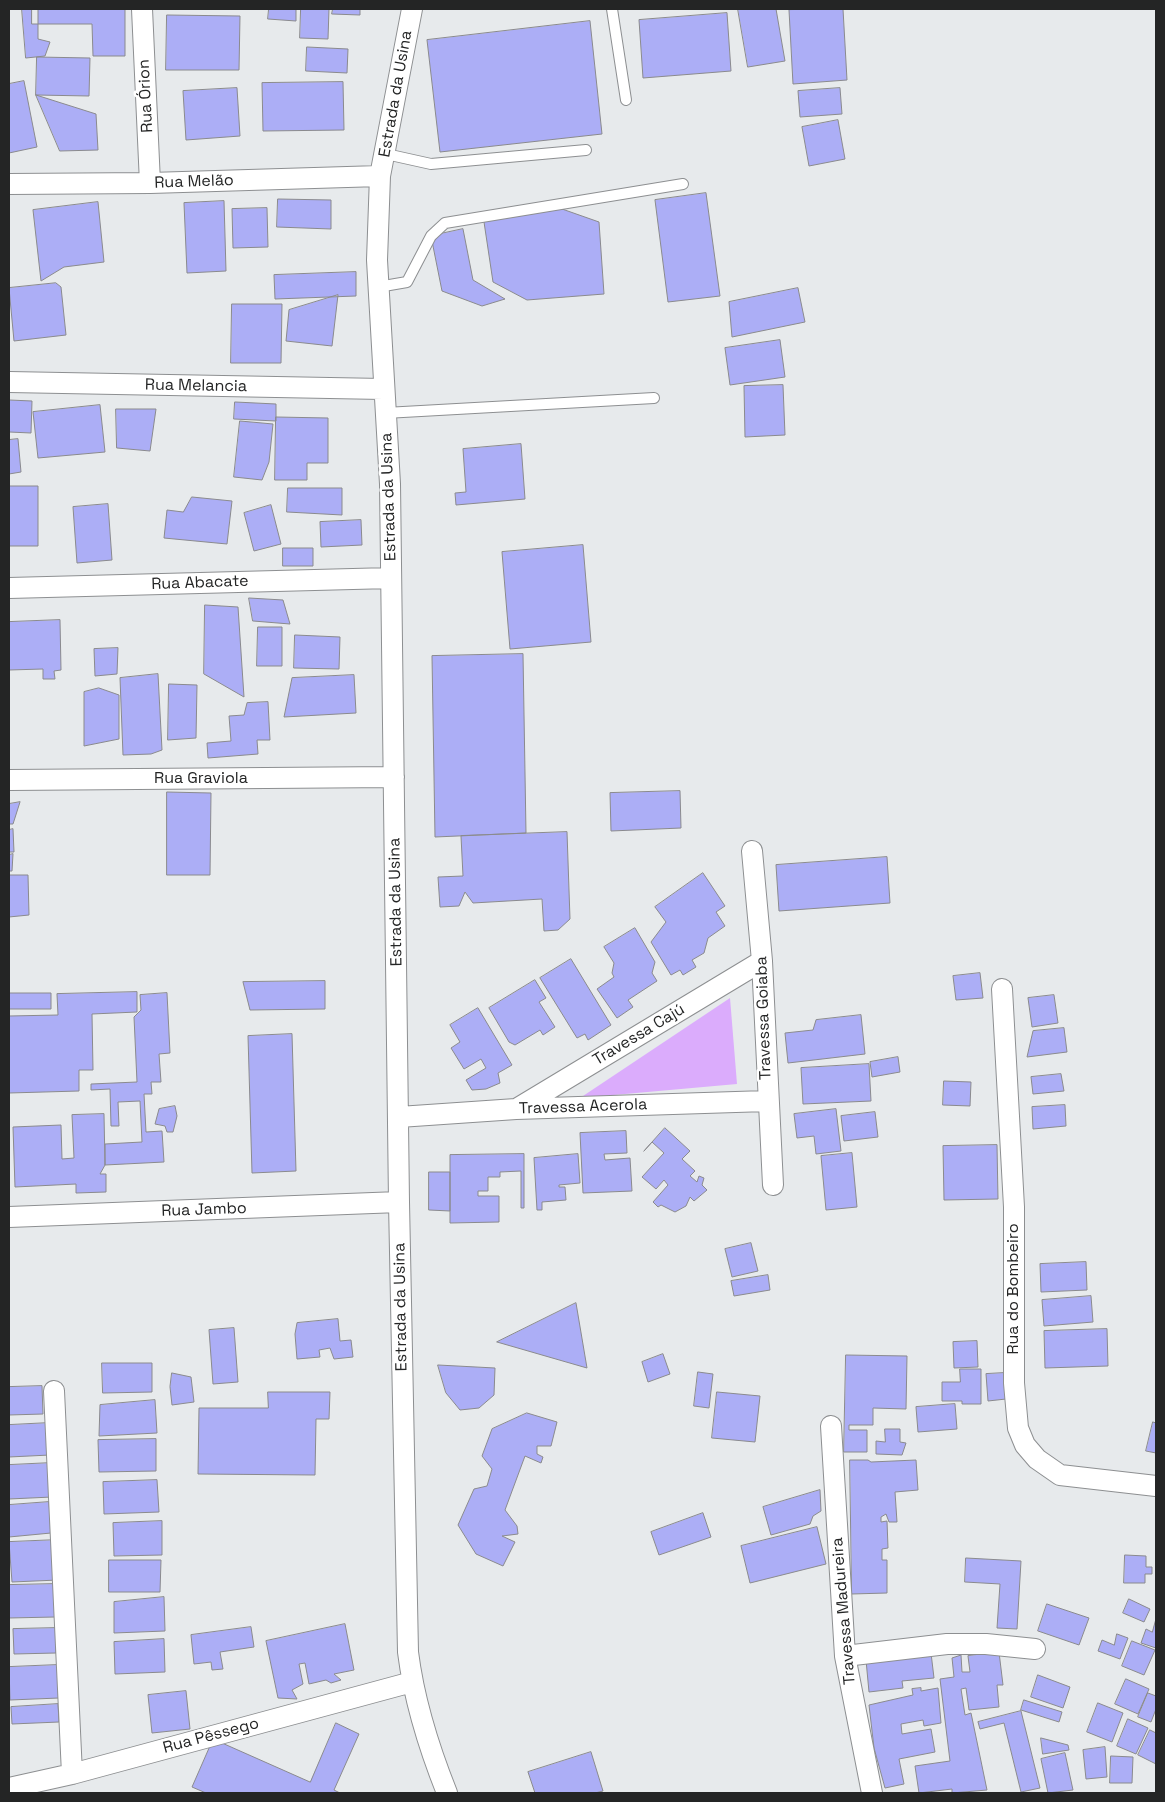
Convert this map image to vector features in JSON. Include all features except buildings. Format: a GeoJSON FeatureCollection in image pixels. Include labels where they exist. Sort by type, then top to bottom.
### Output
{"type":"FeatureCollection","features":[{"type":"Feature","properties":{"kind":"street","name":"Rua Órion"},"geometry":{"type":"LineString","coordinates":[[142,9],[150,183]]}},
{"type":"Feature","properties":{"kind":"street","name":"Estrada da Usina"},"geometry":{"type":"LineString","coordinates":[[412,9],[386,154],[380,176],[378,287],[386,413],[391,578],[399,1202],[408,1652],[412,1682],[447,1793]]}},
{"type":"Feature","properties":{"kind":"street","name":"Rua Melão"},"geometry":{"type":"LineString","coordinates":[[9,184],[150,183],[380,176]]}},
{"type":"Feature","properties":{"kind":"street","name":"Rua Melancia"},"geometry":{"type":"LineString","coordinates":[[9,382],[383,389]]}},
{"type":"Feature","properties":{"kind":"street","name":"Rua Abacate"},"geometry":{"type":"LineString","coordinates":[[9,588],[391,578]]}},
{"type":"Feature","properties":{"kind":"street","name":"Rua Graviola"},"geometry":{"type":"LineString","coordinates":[[9,780],[394,777]]}},
{"type":"Feature","properties":{"kind":"street","name":"Travessa Goiaba"},"geometry":{"type":"LineString","coordinates":[[752,851],[762,961],[772,1185]]}},
{"type":"Feature","properties":{"kind":"street","name":"Travessa Cajú"},"geometry":{"type":"LineString","coordinates":[[516,1109],[762,961]]}},
{"type":"Feature","properties":{"kind":"street","name":"Rua do Bombeiro"},"geometry":{"type":"LineString","coordinates":[[1002,989],[1014,1207],[1014,1383],[1018,1428],[1025,1445],[1037,1459],[1060,1475],[1156,1486]]}},
{"type":"Feature","properties":{"kind":"street","name":"Travessa Acerola"},"geometry":{"type":"LineString","coordinates":[[399,1117],[516,1109],[767,1101]]}},
{"type":"Feature","properties":{"kind":"street","name":"Rua Jambo"},"geometry":{"type":"LineString","coordinates":[[9,1217],[399,1202]]}},
{"type":"Feature","properties":{"kind":"street"},"geometry":{"type":"LineString","coordinates":[[54,1391],[72,1774]]}},
{"type":"Feature","properties":{"kind":"street","name":"Travessa Madureira"},"geometry":{"type":"LineString","coordinates":[[831,1426],[845,1656],[872,1793]]}},
{"type":"Feature","properties":{"kind":"street"},"geometry":{"type":"LineString","coordinates":[[845,1656],[947,1644],[986,1644],[1035,1650]]}},
{"type":"Feature","properties":{"kind":"street","name":"Rua Pêssego"},"geometry":{"type":"LineString","coordinates":[[9,1788],[72,1774],[412,1682]]}},
{"type":"Feature","properties":{"kind":"lane"},"geometry":{"type":"LineString","coordinates":[[612,9],[626,100]]}},
{"type":"Feature","properties":{"kind":"lane"},"geometry":{"type":"LineString","coordinates":[[386,154],[431,164],[586,150]]}},
{"type":"Feature","properties":{"kind":"lane"},"geometry":{"type":"LineString","coordinates":[[378,287],[407,282],[431,236],[445,223],[683,184]]}},
{"type":"Feature","properties":{"kind":"lane"},"geometry":{"type":"LineString","coordinates":[[386,413],[654,398]]}},
{"type":"Feature","properties":{"kind":"shaded area"},"geometry":{"type":"Polygon","coordinates":[[[730,998],[737,1084],[580,1098],[730,998]]]}}]}
